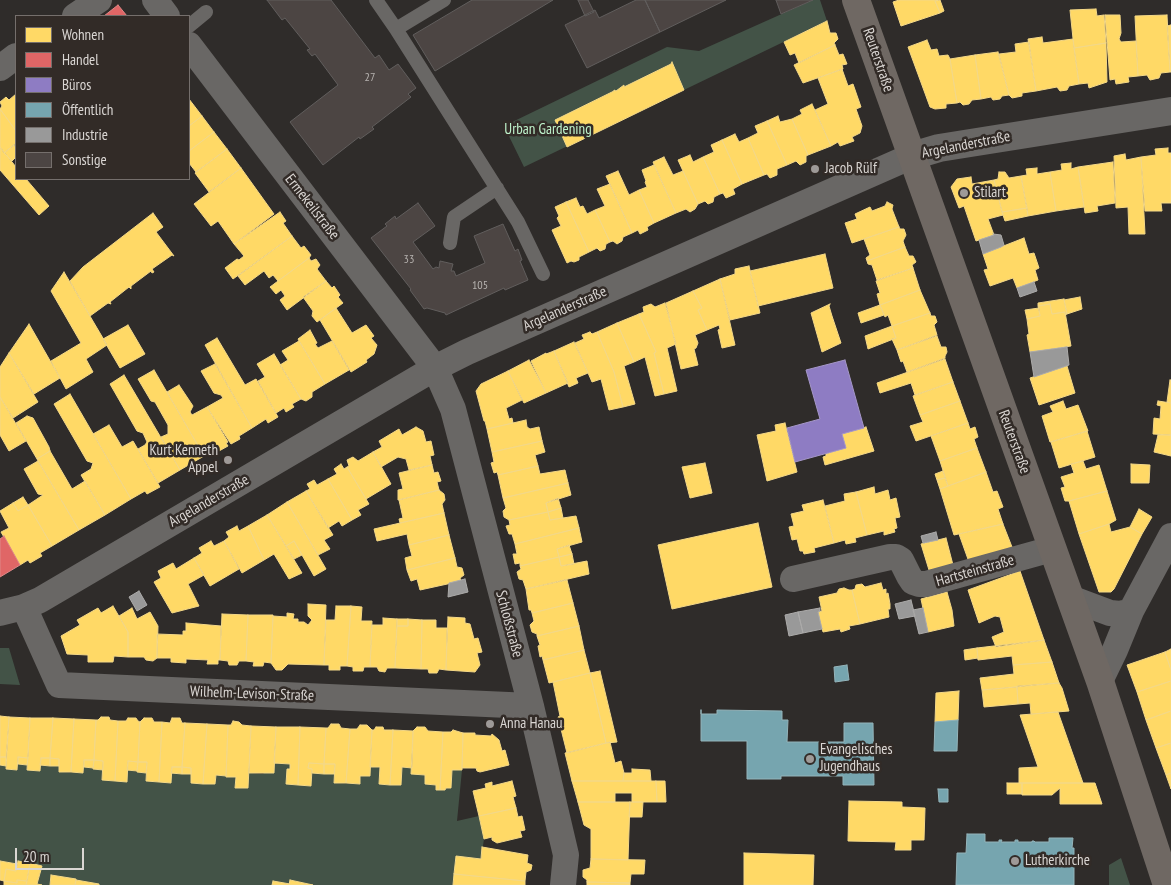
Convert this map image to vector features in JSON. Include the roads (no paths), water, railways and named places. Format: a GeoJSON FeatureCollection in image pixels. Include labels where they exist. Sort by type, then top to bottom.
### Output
{"type":"FeatureCollection","features":[{"type":"Feature","properties":{"kind":"main road","name":"Reuterstraße"},"geometry":{"type":"LineString","coordinates":[[856,0],[1100,681],[1167,885]]}},
{"type":"Feature","properties":{"kind":"street"},"geometry":{"type":"LineString","coordinates":[[76,15],[98,0]]}},
{"type":"Feature","properties":{"kind":"street"},"geometry":{"type":"LineString","coordinates":[[154,0],[166,15]]}},
{"type":"Feature","properties":{"kind":"street","name":"Ermekeilstraße"},"geometry":{"type":"LineString","coordinates":[[190,46],[435,368]]}},
{"type":"Feature","properties":{"kind":"street"},"geometry":{"type":"LineString","coordinates":[[0,68],[15,57]]}},
{"type":"Feature","properties":{"kind":"street","name":"Argelanderstraße"},"geometry":{"type":"LineString","coordinates":[[12,610],[40,600],[435,368],[485,344],[912,156],[946,147],[1171,111]]}},
{"type":"Feature","properties":{"kind":"street","name":"Schloßstraße"},"geometry":{"type":"LineString","coordinates":[[435,368],[453,409],[530,706],[566,855],[563,885]]}},
{"type":"Feature","properties":{"kind":"street"},"geometry":{"type":"LineString","coordinates":[[1100,681],[1116,650],[1132,611],[1171,536]]}},
{"type":"Feature","properties":{"kind":"street","name":"Hartsteinstraße"},"geometry":{"type":"LineString","coordinates":[[793,579],[890,556],[901,560],[913,582],[926,584],[1052,549]]}},
{"type":"Feature","properties":{"kind":"street"},"geometry":{"type":"LineString","coordinates":[[1070,598],[1110,613],[1121,614],[1132,611]]}},
{"type":"Feature","properties":{"kind":"street","name":"Wilhelm-Levison-Straße"},"geometry":{"type":"LineString","coordinates":[[12,610],[59,685],[530,706]]}},
{"type":"Feature","properties":{"kind":"lane"},"geometry":{"type":"LineString","coordinates":[[376,0],[518,222],[543,274]]}},
{"type":"Feature","properties":{"kind":"lane"},"geometry":{"type":"LineString","coordinates":[[396,29],[444,0]]}},
{"type":"Feature","properties":{"kind":"lane"},"geometry":{"type":"LineString","coordinates":[[190,25],[206,12]]}},
{"type":"Feature","properties":{"kind":"lane"},"geometry":{"type":"LineString","coordinates":[[450,243],[454,217],[497,188]]}},
{"type":"Feature","properties":{"kind":"place","name":"Jacob Rülf"},"geometry":{"type":"Point","coordinates":[815,169]}},
{"type":"Feature","properties":{"kind":"place","name":"Stilart"},"geometry":{"type":"Point","coordinates":[964,193]}},
{"type":"Feature","properties":{"kind":"place","name":"Kurt Kenneth Appel"},"geometry":{"type":"Point","coordinates":[228,460]}},
{"type":"Feature","properties":{"kind":"place","name":"Anna Hanau"},"geometry":{"type":"Point","coordinates":[490,724]}},
{"type":"Feature","properties":{"kind":"place","name":"Evangelisches Jugendhaus"},"geometry":{"type":"Point","coordinates":[810,759]}},
{"type":"Feature","properties":{"kind":"place","name":"Lutherkirche"},"geometry":{"type":"Point","coordinates":[1015,861]}},
{"type":"Feature","properties":{"kind":"park label","name":"Urban Gardening"},"geometry":{"type":"Point","coordinates":[548,130]}}]}
